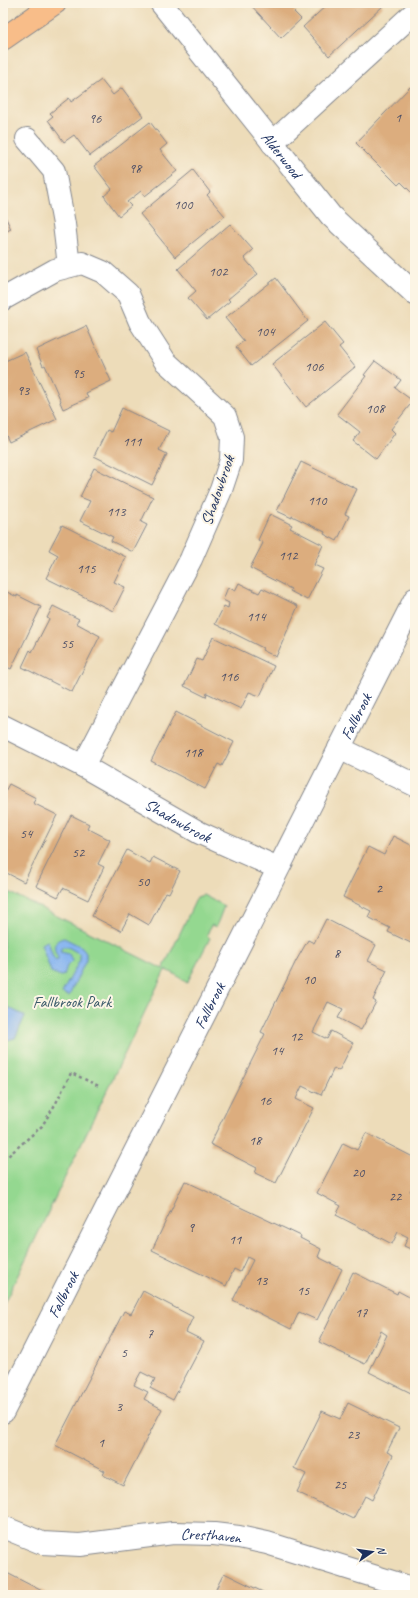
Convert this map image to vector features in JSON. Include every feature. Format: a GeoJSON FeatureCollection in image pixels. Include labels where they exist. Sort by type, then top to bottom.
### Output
{"type":"FeatureCollection","features":[{"type":"Feature","properties":{"kind":"main road"},"geometry":{"type":"LineString","coordinates":[[3,39],[55,3]]}},
{"type":"Feature","properties":{"kind":"street","name":"Alderwood"},"geometry":{"type":"LineString","coordinates":[[161,3],[330,216],[415,294]]}},
{"type":"Feature","properties":{"kind":"street"},"geometry":{"type":"LineString","coordinates":[[272,143],[415,12]]}},
{"type":"Feature","properties":{"kind":"street"},"geometry":{"type":"LineString","coordinates":[[27,138],[54,171],[70,266]]}},
{"type":"Feature","properties":{"kind":"street","name":"Shadowbrook"},"geometry":{"type":"LineString","coordinates":[[3,299],[55,270],[82,263],[103,272],[128,294],[140,322],[165,361],[225,416],[232,439],[232,460],[221,490],[191,559],[83,766]]}},
{"type":"Feature","properties":{"kind":"street","name":"Fallbrook"},"geometry":{"type":"LineString","coordinates":[[3,1412],[415,599]]}},
{"type":"Feature","properties":{"kind":"street","name":"Shadowbrook"},"geometry":{"type":"LineString","coordinates":[[3,726],[83,766],[200,833],[278,868]]}},
{"type":"Feature","properties":{"kind":"street"},"geometry":{"type":"LineString","coordinates":[[339,748],[415,785]]}},
{"type":"Feature","properties":{"kind":"street","name":"Cresthaven"},"geometry":{"type":"LineString","coordinates":[[3,1527],[42,1543],[80,1545],[173,1533],[214,1534],[238,1537],[267,1543],[415,1589]]}},
{"type":"Feature","properties":{"kind":"path"},"geometry":{"type":"LineString","coordinates":[[3,1158],[8,1156],[42,1126],[56,1103],[71,1073],[99,1086]]}},
{"type":"Feature","properties":{"kind":"green space","name":"Fallbrook Park"},"geometry":{"type":"Polygon","coordinates":[[[3,889],[163,969],[197,897],[203,895],[224,906],[216,927],[211,925],[207,935],[210,938],[187,983],[173,973],[165,970],[3,1306],[3,889]]]}},
{"type":"Feature","properties":{"kind":"water"},"geometry":{"type":"Polygon","coordinates":[[[64,938],[82,947],[86,952],[86,960],[69,996],[62,993],[80,960],[80,954],[68,947],[61,947],[61,952],[69,954],[72,961],[67,966],[64,975],[61,976],[51,972],[41,944],[48,941],[53,957],[57,961],[58,958],[55,952],[55,943],[64,938]]]}},
{"type":"Feature","properties":{"kind":"water"},"geometry":{"type":"Polygon","coordinates":[[[3,1005],[25,1016],[15,1038],[3,1041],[3,1005]]]}},
{"type":"Feature","properties":{"kind":"building"},"geometry":{"type":"Polygon","coordinates":[[[249,3],[303,3],[294,12],[301,19],[281,38],[249,3]]]}},
{"type":"Feature","properties":{"kind":"building"},"geometry":{"type":"Polygon","coordinates":[[[329,3],[380,3],[383,6],[329,56],[303,27],[329,3]]]}},
{"type":"Feature","properties":{"kind":"building"},"geometry":{"type":"Polygon","coordinates":[[[101,80],[113,95],[122,88],[143,116],[90,156],[74,135],[64,142],[48,120],[53,116],[50,113],[69,98],[71,102],[101,80]]]}},
{"type":"Feature","properties":{"kind":"building"},"geometry":{"type":"Polygon","coordinates":[[[410,87],[415,91],[415,196],[401,182],[398,185],[356,143],[410,87]]]}},
{"type":"Feature","properties":{"kind":"building"},"geometry":{"type":"Polygon","coordinates":[[[150,122],[167,144],[160,150],[177,171],[145,196],[141,191],[127,202],[131,206],[119,216],[104,196],[112,189],[94,166],[150,122]]]}},
{"type":"Feature","properties":{"kind":"building"},"geometry":{"type":"Polygon","coordinates":[[[193,170],[210,192],[207,195],[225,216],[175,257],[140,214],[193,170]]]}},
{"type":"Feature","properties":{"kind":"building"},"geometry":{"type":"Polygon","coordinates":[[[3,212],[11,229],[3,233],[3,212]]]}},
{"type":"Feature","properties":{"kind":"building"},"geometry":{"type":"Polygon","coordinates":[[[230,224],[253,250],[244,258],[258,274],[228,299],[230,301],[207,320],[188,298],[196,291],[178,269],[230,224]]]}},
{"type":"Feature","properties":{"kind":"building"},"geometry":{"type":"Polygon","coordinates":[[[276,278],[308,321],[251,366],[236,347],[244,341],[225,318],[276,278]]]}},
{"type":"Feature","properties":{"kind":"building"},"geometry":{"type":"Polygon","coordinates":[[[325,322],[343,344],[339,347],[355,367],[306,407],[272,364],[325,322]]]}},
{"type":"Feature","properties":{"kind":"building"},"geometry":{"type":"Polygon","coordinates":[[[86,326],[111,381],[86,393],[88,398],[63,409],[45,365],[43,366],[36,350],[86,326]]]}},
{"type":"Feature","properties":{"kind":"building"},"geometry":{"type":"Polygon","coordinates":[[[25,352],[57,419],[9,442],[3,429],[3,362],[25,352]]]}},
{"type":"Feature","properties":{"kind":"building"},"geometry":{"type":"Polygon","coordinates":[[[375,361],[401,380],[395,388],[413,401],[391,429],[395,433],[376,459],[353,441],[360,432],[337,414],[366,376],[364,375],[375,361]]]}},
{"type":"Feature","properties":{"kind":"building"},"geometry":{"type":"Polygon","coordinates":[[[122,408],[169,431],[159,450],[167,454],[152,485],[94,456],[107,430],[111,432],[122,408]]]}},
{"type":"Feature","properties":{"kind":"building"},"geometry":{"type":"Polygon","coordinates":[[[301,462],[357,489],[345,514],[349,516],[337,541],[324,534],[325,532],[292,516],[292,518],[277,511],[301,462]]]}},
{"type":"Feature","properties":{"kind":"building"},"geometry":{"type":"Polygon","coordinates":[[[94,468],[153,497],[141,522],[147,525],[133,552],[111,541],[113,537],[80,521],[90,501],[80,497],[94,468]]]}},
{"type":"Feature","properties":{"kind":"building"},"geometry":{"type":"Polygon","coordinates":[[[270,514],[292,525],[290,528],[323,545],[314,565],[323,569],[307,600],[290,591],[291,589],[250,568],[263,543],[258,540],[270,514]]]}},
{"type":"Feature","properties":{"kind":"building"},"geometry":{"type":"Polygon","coordinates":[[[62,525],[126,557],[114,582],[125,587],[113,611],[46,578],[58,555],[49,550],[62,525]]]}},
{"type":"Feature","properties":{"kind":"building"},"geometry":{"type":"Polygon","coordinates":[[[239,583],[259,593],[262,588],[298,606],[276,657],[262,650],[263,648],[215,624],[224,606],[228,608],[229,603],[223,600],[228,587],[235,591],[239,583]]]}},
{"type":"Feature","properties":{"kind":"building"},"geometry":{"type":"Polygon","coordinates":[[[3,590],[41,607],[11,669],[3,665],[3,590]]]}},
{"type":"Feature","properties":{"kind":"building"},"geometry":{"type":"Polygon","coordinates":[[[53,606],[79,619],[76,623],[100,636],[72,692],[22,667],[30,650],[32,652],[49,619],[47,618],[53,606]]]}},
{"type":"Feature","properties":{"kind":"building"},"geometry":{"type":"Polygon","coordinates":[[[213,637],[274,666],[260,696],[249,692],[241,709],[207,693],[206,697],[184,686],[197,659],[202,661],[213,637]]]}},
{"type":"Feature","properties":{"kind":"building"},"geometry":{"type":"Polygon","coordinates":[[[176,712],[234,742],[222,766],[218,764],[205,789],[151,761],[176,712]]]}},
{"type":"Feature","properties":{"kind":"building"},"geometry":{"type":"Polygon","coordinates":[[[9,784],[36,798],[33,803],[57,815],[24,882],[3,871],[3,795],[9,784]]]}},
{"type":"Feature","properties":{"kind":"building"},"geometry":{"type":"Polygon","coordinates":[[[71,815],[89,824],[87,828],[110,840],[98,864],[104,867],[88,900],[63,888],[58,897],[36,886],[71,815]]]}},
{"type":"Feature","properties":{"kind":"building"},"geometry":{"type":"Polygon","coordinates":[[[393,836],[415,847],[415,945],[388,932],[390,928],[368,917],[371,911],[343,897],[368,847],[384,855],[393,836]]]}},
{"type":"Feature","properties":{"kind":"building"},"geometry":{"type":"Polygon","coordinates":[[[127,850],[150,863],[153,857],[180,871],[169,893],[166,892],[149,925],[130,914],[121,931],[92,916],[127,850]]]}},
{"type":"Feature","properties":{"kind":"building"},"geometry":{"type":"Polygon","coordinates":[[[326,919],[376,945],[368,961],[387,970],[373,1000],[376,1002],[361,1030],[338,1018],[343,1009],[328,1002],[313,1032],[327,1039],[331,1031],[353,1043],[339,1071],[334,1068],[321,1095],[302,1086],[296,1099],[314,1108],[276,1183],[255,1173],[257,1168],[210,1144],[265,1034],[261,1032],[296,961],[308,940],[314,943],[326,919]]]}},
{"type":"Feature","properties":{"kind":"building"},"geometry":{"type":"Polygon","coordinates":[[[366,1133],[415,1158],[415,1182],[410,1191],[415,1194],[415,1251],[404,1246],[408,1237],[398,1232],[392,1244],[336,1215],[341,1206],[317,1193],[343,1143],[357,1150],[366,1133]]]}},
{"type":"Feature","properties":{"kind":"building"},"geometry":{"type":"Polygon","coordinates":[[[185,1181],[301,1236],[300,1238],[321,1249],[318,1257],[342,1269],[317,1320],[299,1312],[291,1329],[233,1300],[253,1260],[247,1257],[240,1272],[234,1269],[226,1286],[152,1250],[185,1181]]]}},
{"type":"Feature","properties":{"kind":"building"},"geometry":{"type":"Polygon","coordinates":[[[353,1272],[397,1294],[398,1291],[415,1300],[415,1395],[369,1372],[387,1335],[381,1331],[365,1364],[319,1342],[353,1272]]]}},
{"type":"Feature","properties":{"kind":"building"},"geometry":{"type":"Polygon","coordinates":[[[143,1291],[193,1317],[186,1332],[204,1341],[173,1400],[150,1388],[155,1379],[141,1372],[134,1385],[148,1392],[144,1399],[162,1409],[123,1485],[103,1475],[105,1471],[55,1445],[124,1311],[131,1314],[143,1291]]]}},
{"type":"Feature","properties":{"kind":"building"},"geometry":{"type":"Polygon","coordinates":[[[348,1403],[399,1428],[387,1452],[393,1455],[372,1500],[365,1496],[353,1519],[297,1492],[306,1474],[294,1468],[322,1411],[340,1419],[348,1403]]]}},
{"type":"Feature","properties":{"kind":"building"},"geometry":{"type":"Polygon","coordinates":[[[3,1571],[50,1595],[3,1595],[3,1571]]]}},
{"type":"Feature","properties":{"kind":"building"},"geometry":{"type":"Polygon","coordinates":[[[224,1573],[269,1595],[213,1595],[224,1573]]]}}]}
